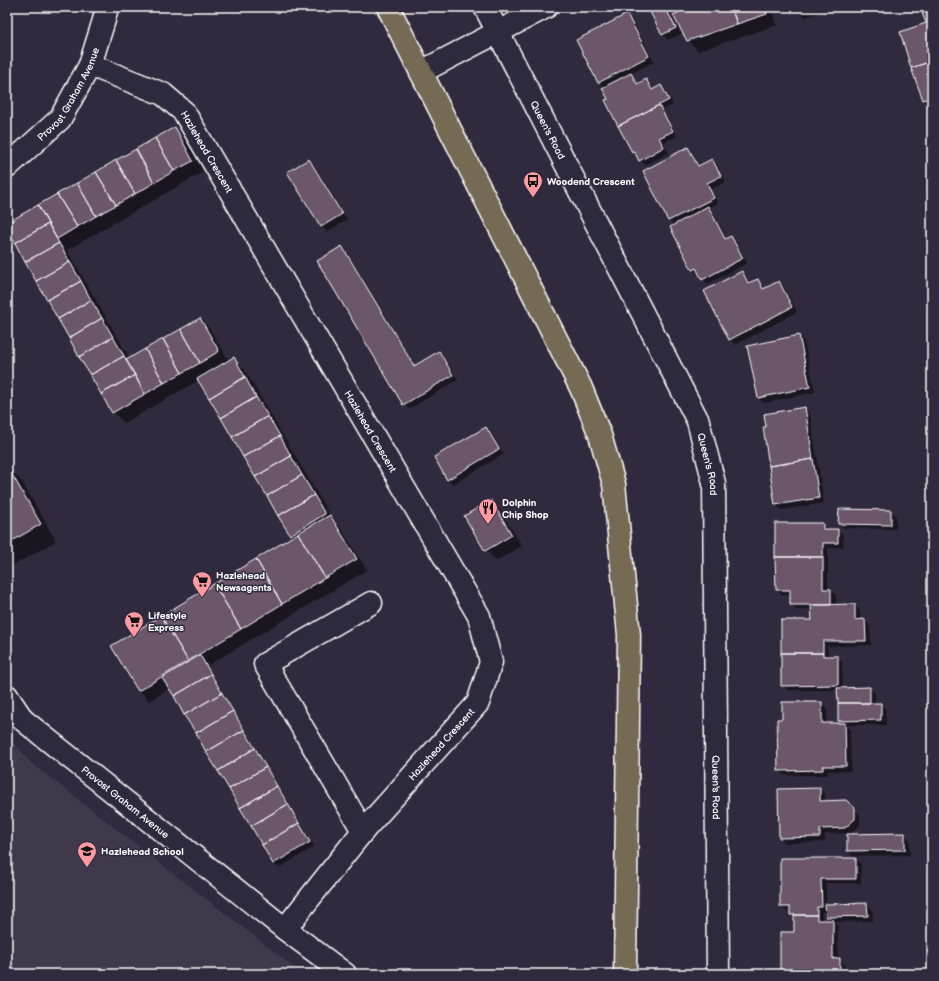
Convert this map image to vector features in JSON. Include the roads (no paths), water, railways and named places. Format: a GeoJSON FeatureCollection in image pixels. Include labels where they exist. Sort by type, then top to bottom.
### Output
{"type":"FeatureCollection","features":[{"type":"Feature","properties":{"kind":"main road"},"geometry":{"type":"LineString","coordinates":[[388,7],[581,388],[600,435],[614,484],[629,635],[625,974]]}},
{"type":"Feature","properties":{"kind":"street","name":"Provost Graham Avenue"},"geometry":{"type":"LineString","coordinates":[[7,167],[60,119],[90,65],[107,7]]}},
{"type":"Feature","properties":{"kind":"street","name":"Queen's Road"},"geometry":{"type":"LineString","coordinates":[[485,7],[698,421],[714,483],[718,974]]}},
{"type":"Feature","properties":{"kind":"street"},"geometry":{"type":"LineString","coordinates":[[421,72],[546,7]]}},
{"type":"Feature","properties":{"kind":"street","name":"Hazlehead Crescent"},"geometry":{"type":"LineString","coordinates":[[90,65],[163,94],[184,112],[479,616],[491,662],[478,703],[363,831],[285,929]]}},
{"type":"Feature","properties":{"kind":"street"},"geometry":{"type":"LineString","coordinates":[[363,831],[266,664],[371,603]]}},
{"type":"Feature","properties":{"kind":"street","name":"Provost Graham Avenue"},"geometry":{"type":"LineString","coordinates":[[7,696],[24,720],[285,929],[345,974]]}},
{"type":"Feature","properties":{"kind":"place","name":"Woodend Crescent"},"geometry":{"type":"Point","coordinates":[533,198]}},
{"type":"Feature","properties":{"kind":"place","name":"Dolphin Chip Shop"},"geometry":{"type":"Point","coordinates":[488,525]}},
{"type":"Feature","properties":{"kind":"place","name":"Hazlehead Newsagents"},"geometry":{"type":"Point","coordinates":[202,598]}},
{"type":"Feature","properties":{"kind":"place","name":"Lifestyle Express"},"geometry":{"type":"Point","coordinates":[134,638]}},
{"type":"Feature","properties":{"kind":"place","name":"Hazlehead School"},"geometry":{"type":"Point","coordinates":[87,868]}}]}
